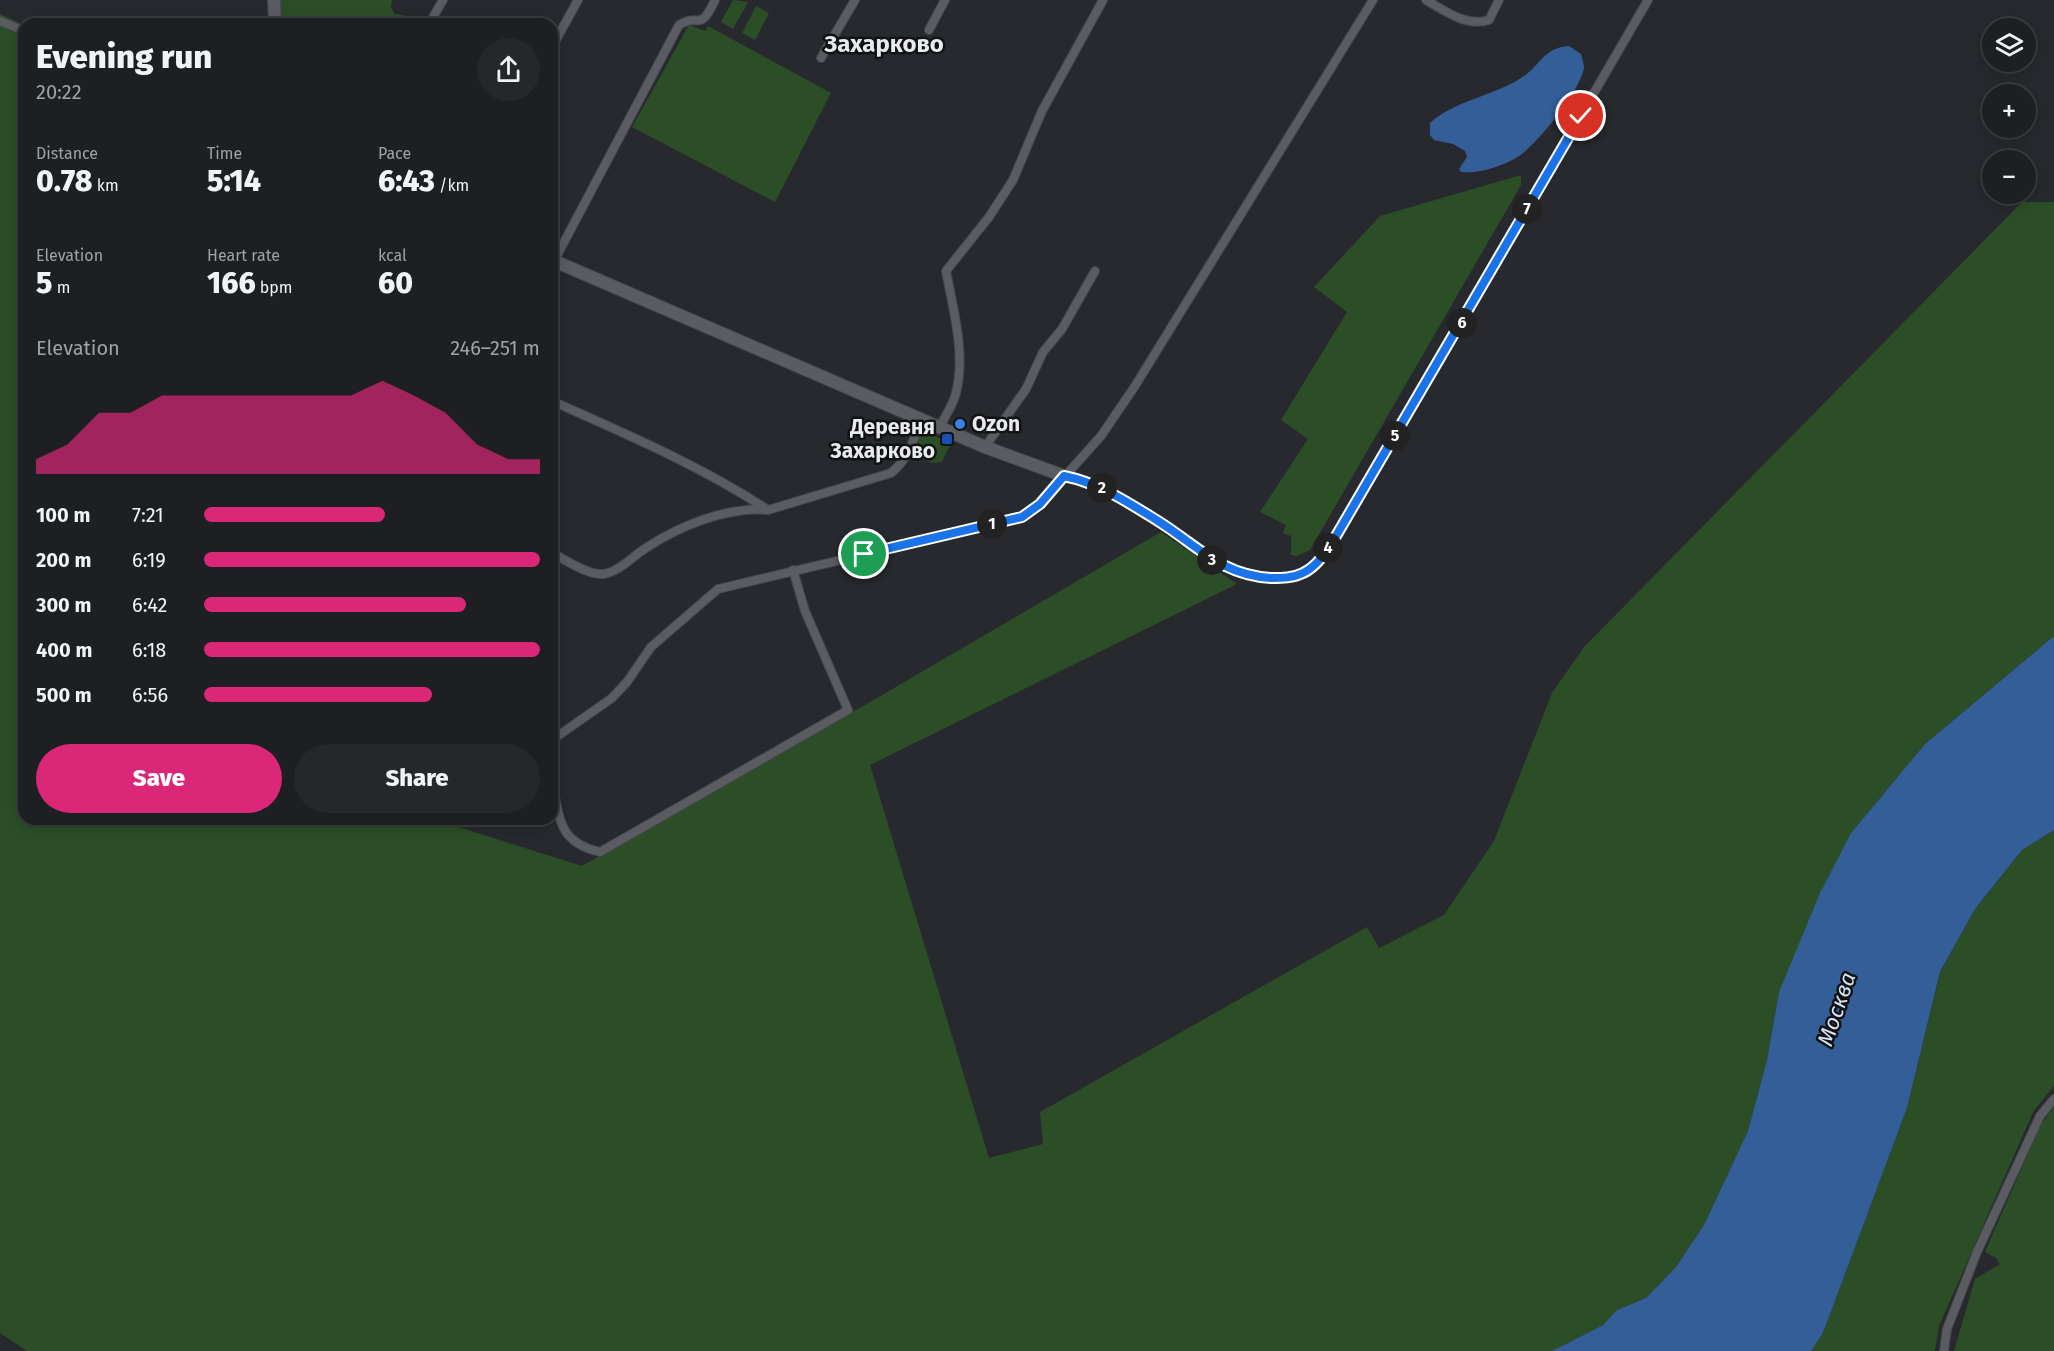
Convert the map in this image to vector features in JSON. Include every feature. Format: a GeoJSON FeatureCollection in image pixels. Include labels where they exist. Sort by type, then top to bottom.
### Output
{"type":"FeatureCollection","features":[{"type":"Feature","properties":{"kind":"street"},"geometry":{"type":"LineString","coordinates":[[274,0],[275,18]]}},
{"type":"Feature","properties":{"kind":"street"},"geometry":{"type":"LineString","coordinates":[[432,18],[443,0]]}},
{"type":"Feature","properties":{"kind":"street"},"geometry":{"type":"LineString","coordinates":[[558,36],[578,0]]}},
{"type":"Feature","properties":{"kind":"street"},"geometry":{"type":"LineString","coordinates":[[558,251],[679,25],[684,22],[699,22],[706,18],[715,0]]}},
{"type":"Feature","properties":{"kind":"street"},"geometry":{"type":"LineString","coordinates":[[821,58],[855,0]]}},
{"type":"Feature","properties":{"kind":"street"},"geometry":{"type":"LineString","coordinates":[[929,30],[945,0]]}},
{"type":"Feature","properties":{"kind":"street"},"geometry":{"type":"LineString","coordinates":[[940,427],[956,395],[958,381],[958,328],[946,271],[989,217],[1013,180],[1042,111],[1103,0]]}},
{"type":"Feature","properties":{"kind":"street"},"geometry":{"type":"LineString","coordinates":[[558,736],[612,698],[627,682],[651,646],[718,589],[1022,517],[1040,504],[1101,436],[1135,386],[1372,0]]}},
{"type":"Feature","properties":{"kind":"street"},"geometry":{"type":"LineString","coordinates":[[1426,0],[1455,16],[1479,23],[1489,20],[1499,0]]}},
{"type":"Feature","properties":{"kind":"street"},"geometry":{"type":"LineString","coordinates":[[558,262],[985,447],[1064,476],[1094,484],[1160,522],[1210,559],[1232,571],[1258,577],[1289,577],[1313,566],[1336,536],[1648,0]]}},
{"type":"Feature","properties":{"kind":"street"},"geometry":{"type":"LineString","coordinates":[[0,21],[18,28]]}},
{"type":"Feature","properties":{"kind":"street"},"geometry":{"type":"LineString","coordinates":[[985,447],[1026,389],[1043,352],[1057,338],[1095,271]]}},
{"type":"Feature","properties":{"kind":"street"},"geometry":{"type":"LineString","coordinates":[[558,404],[649,445],[739,491],[768,510]]}},
{"type":"Feature","properties":{"kind":"street"},"geometry":{"type":"LineString","coordinates":[[558,556],[594,573],[604,574],[614,571],[658,539],[682,528],[752,508],[768,510],[891,472],[899,467],[909,452],[922,419]]}},
{"type":"Feature","properties":{"kind":"street"},"geometry":{"type":"LineString","coordinates":[[558,809],[563,831],[578,844],[600,852],[848,710],[805,611],[793,570]]}},
{"type":"Feature","properties":{"kind":"street"},"geometry":{"type":"LineString","coordinates":[[1944,1351],[1947,1329],[1977,1252],[2040,1116],[2054,1099]]}},
{"type":"Feature","properties":{"kind":"green space"},"geometry":{"type":"Polygon","coordinates":[[[280,0],[392,0],[391,8],[395,14],[403,15],[404,18],[281,18],[280,0]]]}},
{"type":"Feature","properties":{"kind":"green space"},"geometry":{"type":"Polygon","coordinates":[[[733,0],[748,2],[733,29],[721,22],[733,0]]]}},
{"type":"Feature","properties":{"kind":"green space"},"geometry":{"type":"Polygon","coordinates":[[[756,6],[769,13],[755,40],[742,33],[756,6]]]}},
{"type":"Feature","properties":{"kind":"green space"},"geometry":{"type":"Polygon","coordinates":[[[0,14],[18,22],[18,825],[452,825],[582,866],[865,705],[1161,532],[1237,584],[870,765],[989,1158],[1043,1144],[1040,1112],[1367,927],[1379,948],[1444,915],[1494,841],[1552,693],[1584,647],[2020,204],[2054,202],[2054,636],[1925,744],[1851,833],[1779,992],[1767,1060],[1748,1131],[1704,1225],[1676,1267],[1646,1298],[1617,1310],[1603,1325],[1552,1351],[27,1351],[0,1333],[0,14]]]}},
{"type":"Feature","properties":{"kind":"green space"},"geometry":{"type":"Polygon","coordinates":[[[689,25],[705,31],[708,26],[831,93],[775,202],[632,127],[689,25]]]}},
{"type":"Feature","properties":{"kind":"green space"},"geometry":{"type":"Polygon","coordinates":[[[1521,175],[1521,185],[1310,550],[1297,556],[1291,555],[1291,536],[1283,533],[1286,525],[1260,512],[1308,439],[1281,420],[1347,312],[1314,287],[1380,216],[1521,175]]]}},
{"type":"Feature","properties":{"kind":"green space"},"geometry":{"type":"Polygon","coordinates":[[[922,430],[951,443],[942,462],[932,463],[911,453],[922,430]]]}},
{"type":"Feature","properties":{"kind":"green space"},"geometry":{"type":"Polygon","coordinates":[[[2054,830],[2054,1086],[2034,1110],[1939,1326],[1935,1351],[1811,1351],[1823,1333],[1907,1108],[1940,973],[1975,909],[2022,850],[2054,830]]]}},
{"type":"Feature","properties":{"kind":"green space"},"geometry":{"type":"Polygon","coordinates":[[[2054,1107],[2054,1351],[1954,1351],[1975,1279],[2000,1264],[1996,1258],[1985,1252],[2040,1126],[2054,1107]]]}},
{"type":"Feature","properties":{"kind":"water"},"geometry":{"type":"Polygon","coordinates":[[[1569,46],[1581,54],[1584,68],[1575,90],[1547,129],[1513,160],[1483,170],[1461,172],[1459,169],[1467,157],[1465,151],[1453,144],[1434,140],[1430,135],[1430,123],[1450,109],[1521,78],[1553,50],[1569,46]]]}},
{"type":"Feature","properties":{"kind":"water","name":"Москва"},"geometry":{"type":"Polygon","coordinates":[[[2054,636],[2054,830],[2022,850],[1975,909],[1940,972],[1907,1108],[1823,1333],[1811,1351],[1552,1351],[1603,1325],[1617,1310],[1646,1298],[1676,1267],[1704,1225],[1748,1131],[1767,1060],[1779,992],[1820,893],[1851,833],[1925,744],[2054,636]]]}},
{"type":"Feature","properties":{"kind":"place","name":"Ozon"},"geometry":{"type":"Point","coordinates":[960,424]}},
{"type":"Feature","properties":{"kind":"place","name":"Деревня Захарково"},"geometry":{"type":"Point","coordinates":[947,439]}},
{"type":"Feature","properties":{"kind":"district","name":"Захарково"},"geometry":{"type":"Point","coordinates":[884,44]}},
{"type":"Feature","properties":{"kind":"route"},"geometry":{"type":"LineString","coordinates":[[864,554],[1022,517],[1040,504],[1064,476],[1094,484],[1160,522],[1210,559],[1232,571],[1258,577],[1276,578],[1302,573],[1322,558],[1336,536],[1581,116]]}}]}
